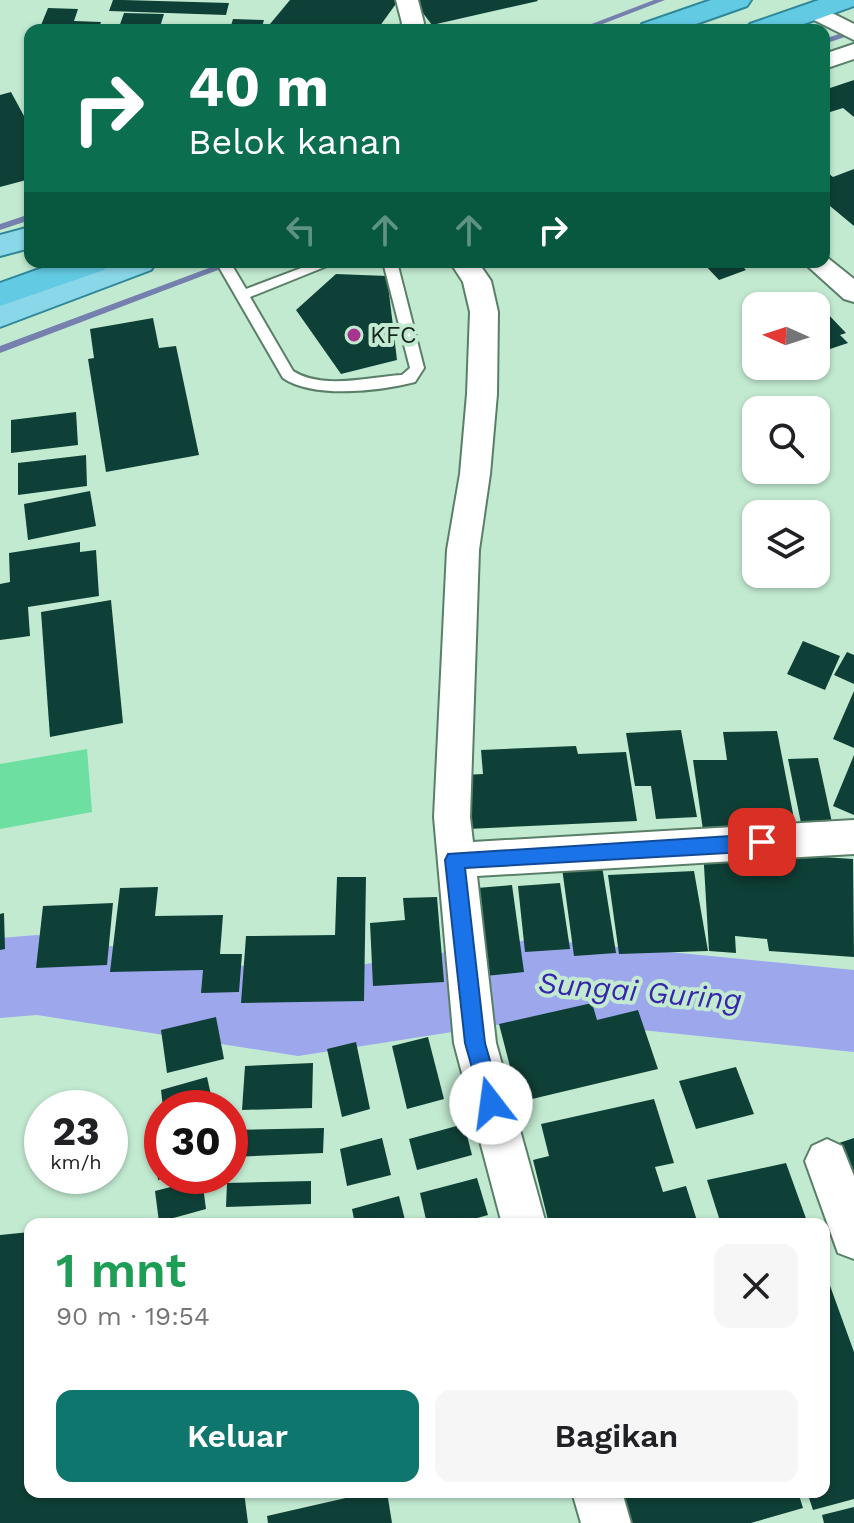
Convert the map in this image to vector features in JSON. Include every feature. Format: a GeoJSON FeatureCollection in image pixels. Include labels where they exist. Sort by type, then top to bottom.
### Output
{"type":"FeatureCollection","features":[{"type":"Feature","properties":{"kind":"highway"},"geometry":{"type":"LineString","coordinates":[[669,24],[737,0]]}},
{"type":"Feature","properties":{"kind":"highway"},"geometry":{"type":"LineString","coordinates":[[777,24],[845,0]]}},
{"type":"Feature","properties":{"kind":"highway"},"geometry":{"type":"LineString","coordinates":[[0,265],[24,257]]}},
{"type":"Feature","properties":{"kind":"highway"},"geometry":{"type":"LineString","coordinates":[[0,295],[75,268]]}},
{"type":"Feature","properties":{"kind":"main road"},"geometry":{"type":"LineString","coordinates":[[0,246],[24,239]]}},
{"type":"Feature","properties":{"kind":"main road"},"geometry":{"type":"LineString","coordinates":[[0,316],[124,268]]}},
{"type":"Feature","properties":{"kind":"street"},"geometry":{"type":"LineString","coordinates":[[407,0],[413,24]]}},
{"type":"Feature","properties":{"kind":"street"},"geometry":{"type":"LineString","coordinates":[[814,11],[854,33]]}},
{"type":"Feature","properties":{"kind":"street"},"geometry":{"type":"LineString","coordinates":[[830,60],[854,51]]}},
{"type":"Feature","properties":{"kind":"street"},"geometry":{"type":"LineString","coordinates":[[468,268],[477,281],[483,326],[475,474],[463,550],[452,817],[454,860],[475,1043],[522,1218]]}},
{"type":"Feature","properties":{"kind":"street"},"geometry":{"type":"LineString","coordinates":[[824,268],[854,293]]}},
{"type":"Feature","properties":{"kind":"street"},"geometry":{"type":"LineString","coordinates":[[454,860],[854,837]]}},
{"type":"Feature","properties":{"kind":"street"},"geometry":{"type":"LineString","coordinates":[[827,1161],[854,1237]]}},
{"type":"Feature","properties":{"kind":"street"},"geometry":{"type":"LineString","coordinates":[[599,1498],[606,1523]]}},
{"type":"Feature","properties":{"kind":"lane"},"geometry":{"type":"LineString","coordinates":[[227,268],[295,381],[310,386],[402,380],[410,378],[417,368],[392,268]]}},
{"type":"Feature","properties":{"kind":"lane"},"geometry":{"type":"LineString","coordinates":[[243,295],[314,268]]}},
{"type":"Feature","properties":{"kind":"green space"},"geometry":{"type":"Polygon","coordinates":[[[87,749],[92,812],[0,829],[0,764],[87,749]]]}},
{"type":"Feature","properties":{"kind":"building"},"geometry":{"type":"Polygon","coordinates":[[[113,0],[229,3],[226,15],[109,11],[113,0]]]}},
{"type":"Feature","properties":{"kind":"building"},"geometry":{"type":"Polygon","coordinates":[[[290,0],[398,1],[381,24],[270,24],[290,0]]]}},
{"type":"Feature","properties":{"kind":"building"},"geometry":{"type":"Polygon","coordinates":[[[413,0],[538,1],[436,24],[431,24],[413,0]]]}},
{"type":"Feature","properties":{"kind":"building"},"geometry":{"type":"Polygon","coordinates":[[[48,8],[78,9],[74,21],[101,22],[100,24],[41,24],[48,8]]]}},
{"type":"Feature","properties":{"kind":"building"},"geometry":{"type":"Polygon","coordinates":[[[124,13],[164,14],[161,24],[120,24],[124,13]]]}},
{"type":"Feature","properties":{"kind":"building"},"geometry":{"type":"Polygon","coordinates":[[[233,19],[264,20],[263,24],[232,24],[233,19]]]}},
{"type":"Feature","properties":{"kind":"building"},"geometry":{"type":"Polygon","coordinates":[[[854,80],[854,117],[843,108],[830,112],[830,88],[854,80]]]}},
{"type":"Feature","properties":{"kind":"building"},"geometry":{"type":"Polygon","coordinates":[[[11,92],[24,116],[24,181],[0,187],[0,95],[11,92]]]}},
{"type":"Feature","properties":{"kind":"building"},"geometry":{"type":"Polygon","coordinates":[[[854,169],[854,226],[830,206],[830,175],[833,177],[854,169]]]}},
{"type":"Feature","properties":{"kind":"building"},"geometry":{"type":"Polygon","coordinates":[[[708,268],[746,270],[719,280],[708,268]]]}},
{"type":"Feature","properties":{"kind":"building","name":"KFC"},"geometry":{"type":"Polygon","coordinates":[[[336,274],[387,276],[397,360],[341,374],[296,310],[336,274]]]}},
{"type":"Feature","properties":{"kind":"building"},"geometry":{"type":"Polygon","coordinates":[[[830,316],[846,333],[840,335],[848,343],[830,349],[830,316]]]}},
{"type":"Feature","properties":{"kind":"building"},"geometry":{"type":"Polygon","coordinates":[[[153,318],[159,348],[176,346],[199,455],[106,472],[88,359],[94,358],[90,329],[153,318]]]}},
{"type":"Feature","properties":{"kind":"building"},"geometry":{"type":"Polygon","coordinates":[[[76,412],[78,445],[11,453],[11,420],[76,412]]]}},
{"type":"Feature","properties":{"kind":"building"},"geometry":{"type":"Polygon","coordinates":[[[86,455],[87,486],[18,495],[18,463],[86,455]]]}},
{"type":"Feature","properties":{"kind":"building"},"geometry":{"type":"Polygon","coordinates":[[[90,491],[96,526],[28,540],[24,504],[90,491]]]}},
{"type":"Feature","properties":{"kind":"building"},"geometry":{"type":"Polygon","coordinates":[[[80,542],[80,552],[96,550],[99,596],[28,607],[30,636],[0,640],[0,584],[10,582],[9,553],[80,542]]]}},
{"type":"Feature","properties":{"kind":"building"},"geometry":{"type":"Polygon","coordinates":[[[111,600],[123,723],[50,737],[41,612],[111,600]]]}},
{"type":"Feature","properties":{"kind":"building"},"geometry":{"type":"Polygon","coordinates":[[[803,641],[840,656],[825,690],[787,674],[803,641]]]}},
{"type":"Feature","properties":{"kind":"building"},"geometry":{"type":"Polygon","coordinates":[[[847,652],[854,655],[854,684],[834,675],[847,652]]]}},
{"type":"Feature","properties":{"kind":"building"},"geometry":{"type":"Polygon","coordinates":[[[854,691],[854,748],[833,739],[854,691]]]}},
{"type":"Feature","properties":{"kind":"building"},"geometry":{"type":"Polygon","coordinates":[[[681,730],[697,817],[656,819],[651,786],[635,786],[626,733],[681,730]]]}},
{"type":"Feature","properties":{"kind":"building"},"geometry":{"type":"Polygon","coordinates":[[[777,731],[796,829],[703,830],[693,760],[727,760],[723,732],[777,731]]]}},
{"type":"Feature","properties":{"kind":"building"},"geometry":{"type":"Polygon","coordinates":[[[576,746],[578,754],[626,752],[637,821],[468,829],[464,775],[483,774],[481,750],[576,746]]]}},
{"type":"Feature","properties":{"kind":"building"},"geometry":{"type":"Polygon","coordinates":[[[854,755],[854,815],[833,806],[854,755]]]}},
{"type":"Feature","properties":{"kind":"building"},"geometry":{"type":"Polygon","coordinates":[[[818,758],[833,827],[802,828],[788,759],[818,758]]]}},
{"type":"Feature","properties":{"kind":"building"},"geometry":{"type":"Polygon","coordinates":[[[703,849],[853,859],[854,957],[769,951],[767,939],[735,936],[736,953],[709,951],[703,849]]]}},
{"type":"Feature","properties":{"kind":"building"},"geometry":{"type":"Polygon","coordinates":[[[602,866],[616,953],[574,956],[562,868],[602,866]]]}},
{"type":"Feature","properties":{"kind":"building"},"geometry":{"type":"Polygon","coordinates":[[[694,871],[708,951],[619,954],[608,875],[694,871]]]}},
{"type":"Feature","properties":{"kind":"building"},"geometry":{"type":"Polygon","coordinates":[[[337,877],[366,877],[364,1001],[241,1003],[246,936],[335,935],[337,877]]]}},
{"type":"Feature","properties":{"kind":"building"},"geometry":{"type":"Polygon","coordinates":[[[560,883],[570,949],[525,952],[518,886],[560,883]]]}},
{"type":"Feature","properties":{"kind":"building"},"geometry":{"type":"Polygon","coordinates":[[[512,885],[524,972],[475,977],[465,889],[512,885]]]}},
{"type":"Feature","properties":{"kind":"building"},"geometry":{"type":"Polygon","coordinates":[[[158,887],[155,916],[223,915],[220,954],[242,954],[239,992],[201,993],[203,970],[110,972],[120,888],[158,887]]]}},
{"type":"Feature","properties":{"kind":"building"},"geometry":{"type":"Polygon","coordinates":[[[437,897],[444,982],[373,986],[370,923],[405,920],[403,898],[437,897]]]}},
{"type":"Feature","properties":{"kind":"building"},"geometry":{"type":"Polygon","coordinates":[[[113,903],[107,965],[36,968],[43,906],[113,903]]]}},
{"type":"Feature","properties":{"kind":"building"},"geometry":{"type":"Polygon","coordinates":[[[4,913],[5,949],[0,950],[0,914],[4,913]]]}},
{"type":"Feature","properties":{"kind":"building"},"geometry":{"type":"Polygon","coordinates":[[[592,1003],[597,1020],[638,1010],[658,1069],[532,1099],[526,1079],[514,1082],[499,1024],[592,1003]]]}},
{"type":"Feature","properties":{"kind":"building"},"geometry":{"type":"Polygon","coordinates":[[[216,1017],[224,1059],[167,1073],[161,1030],[216,1017]]]}},
{"type":"Feature","properties":{"kind":"building"},"geometry":{"type":"Polygon","coordinates":[[[428,1037],[444,1099],[407,1109],[392,1046],[428,1037]]]}},
{"type":"Feature","properties":{"kind":"building"},"geometry":{"type":"Polygon","coordinates":[[[356,1042],[370,1109],[342,1117],[327,1049],[356,1042]]]}},
{"type":"Feature","properties":{"kind":"building"},"geometry":{"type":"Polygon","coordinates":[[[313,1063],[312,1108],[248,1110],[248,1090],[243,1090],[245,1066],[313,1063]]]}},
{"type":"Feature","properties":{"kind":"building"},"geometry":{"type":"Polygon","coordinates":[[[736,1067],[754,1114],[696,1129],[679,1081],[736,1067]]]}},
{"type":"Feature","properties":{"kind":"building"},"geometry":{"type":"Polygon","coordinates":[[[207,1077],[210,1090],[161,1090],[207,1077]]]}},
{"type":"Feature","properties":{"kind":"building"},"geometry":{"type":"Polygon","coordinates":[[[654,1099],[674,1163],[655,1167],[663,1192],[686,1186],[696,1218],[548,1218],[533,1160],[549,1156],[541,1124],[654,1099]]]}},
{"type":"Feature","properties":{"kind":"building"},"geometry":{"type":"Polygon","coordinates":[[[464,1124],[472,1155],[417,1170],[409,1139],[464,1124]]]}},
{"type":"Feature","properties":{"kind":"building"},"geometry":{"type":"Polygon","coordinates":[[[324,1128],[323,1153],[248,1156],[248,1130],[324,1128]]]}},
{"type":"Feature","properties":{"kind":"building"},"geometry":{"type":"Polygon","coordinates":[[[382,1138],[391,1175],[347,1186],[340,1149],[382,1138]]]}},
{"type":"Feature","properties":{"kind":"building"},"geometry":{"type":"Polygon","coordinates":[[[854,1138],[854,1196],[830,1146],[854,1138]]]}},
{"type":"Feature","properties":{"kind":"building"},"geometry":{"type":"Polygon","coordinates":[[[786,1163],[806,1218],[719,1218],[707,1180],[786,1163]]]}},
{"type":"Feature","properties":{"kind":"building"},"geometry":{"type":"Polygon","coordinates":[[[477,1178],[488,1215],[477,1218],[426,1218],[420,1193],[477,1178]]]}},
{"type":"Feature","properties":{"kind":"building"},"geometry":{"type":"Polygon","coordinates":[[[311,1181],[311,1204],[226,1207],[227,1194],[248,1194],[248,1182],[311,1181]]]}},
{"type":"Feature","properties":{"kind":"building"},"geometry":{"type":"Polygon","coordinates":[[[155,1194],[204,1194],[206,1209],[173,1218],[158,1218],[155,1194]]]}},
{"type":"Feature","properties":{"kind":"building"},"geometry":{"type":"Polygon","coordinates":[[[399,1196],[404,1218],[354,1218],[352,1209],[399,1196]]]}},
{"type":"Feature","properties":{"kind":"building"},"geometry":{"type":"Polygon","coordinates":[[[24,1233],[24,1498],[245,1498],[248,1523],[0,1523],[0,1235],[24,1233]]]}},
{"type":"Feature","properties":{"kind":"building"},"geometry":{"type":"Polygon","coordinates":[[[830,1286],[854,1352],[854,1499],[813,1510],[809,1498],[830,1498],[830,1286]]]}},
{"type":"Feature","properties":{"kind":"building"},"geometry":{"type":"Polygon","coordinates":[[[346,1498],[388,1498],[392,1523],[268,1523],[267,1516],[346,1498]]]}},
{"type":"Feature","properties":{"kind":"building"},"geometry":{"type":"Polygon","coordinates":[[[625,1498],[800,1498],[803,1508],[751,1523],[631,1523],[625,1498]]]}},
{"type":"Feature","properties":{"kind":"building"},"geometry":{"type":"Polygon","coordinates":[[[854,1507],[854,1523],[824,1523],[822,1515],[854,1507]]]}},
{"type":"Feature","properties":{"kind":"waterway"},"geometry":{"type":"LineString","coordinates":[[596,24],[661,0]]}},
{"type":"Feature","properties":{"kind":"waterway"},"geometry":{"type":"LineString","coordinates":[[830,40],[854,31]]}},
{"type":"Feature","properties":{"kind":"waterway"},"geometry":{"type":"LineString","coordinates":[[0,227],[24,219]]}},
{"type":"Feature","properties":{"kind":"waterway"},"geometry":{"type":"LineString","coordinates":[[0,350],[218,268]]}},
{"type":"Feature","properties":{"kind":"waterway","name":"Sungai Guring"},"geometry":{"type":"LineString","coordinates":[[0,978],[37,975],[298,1015],[536,979],[854,1011]]}},
{"type":"Feature","properties":{"kind":"place","name":"KFC"},"geometry":{"type":"Point","coordinates":[354,335]}},
{"type":"Feature","properties":{"kind":"route"},"geometry":{"type":"LineString","coordinates":[[491,1103],[475,1043],[454,860],[762,842]]}}]}
